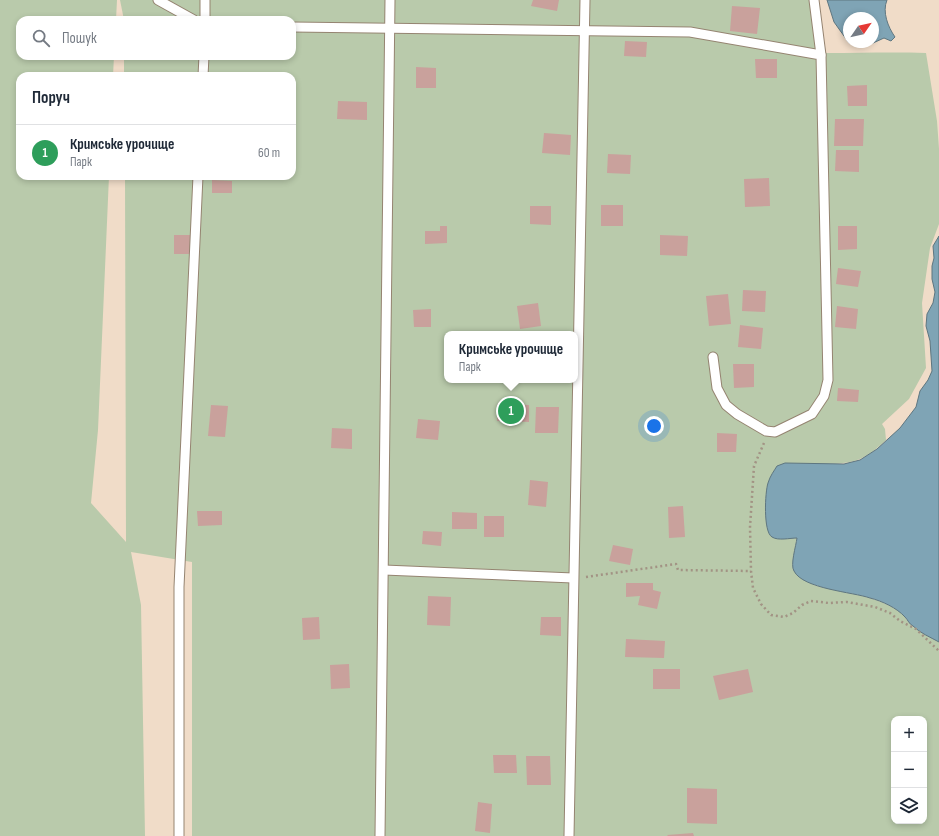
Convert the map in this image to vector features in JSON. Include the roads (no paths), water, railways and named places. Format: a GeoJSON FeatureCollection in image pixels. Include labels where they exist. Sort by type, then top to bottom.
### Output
{"type":"FeatureCollection","features":[{"type":"Feature","properties":{"kind":"lane"},"geometry":{"type":"LineString","coordinates":[[158,0],[187,16]]}},
{"type":"Feature","properties":{"kind":"lane"},"geometry":{"type":"LineString","coordinates":[[205,0],[205,16]]}},
{"type":"Feature","properties":{"kind":"lane"},"geometry":{"type":"LineString","coordinates":[[380,836],[390,0]]}},
{"type":"Feature","properties":{"kind":"lane"},"geometry":{"type":"LineString","coordinates":[[578,350],[585,0]]}},
{"type":"Feature","properties":{"kind":"lane"},"geometry":{"type":"LineString","coordinates":[[713,358],[717,388],[726,405],[759,428],[766,431],[775,432],[812,414],[824,396],[828,380],[821,55],[814,0]]}},
{"type":"Feature","properties":{"kind":"lane"},"geometry":{"type":"LineString","coordinates":[[296,27],[690,32],[821,55]]}},
{"type":"Feature","properties":{"kind":"lane"},"geometry":{"type":"LineString","coordinates":[[203,72],[204,60]]}},
{"type":"Feature","properties":{"kind":"lane"},"geometry":{"type":"LineString","coordinates":[[179,836],[179,587],[198,180]]}},
{"type":"Feature","properties":{"kind":"lane"},"geometry":{"type":"LineString","coordinates":[[569,836],[577,383]]}},
{"type":"Feature","properties":{"kind":"lane"},"geometry":{"type":"LineString","coordinates":[[384,570],[573,578]]}},
{"type":"Feature","properties":{"kind":"water"},"geometry":{"type":"Polygon","coordinates":[[[827,0],[887,0],[885,9],[886,19],[895,37],[891,41],[884,38],[879,40],[879,12],[843,12],[843,35],[834,22],[827,0]]]}},
{"type":"Feature","properties":{"kind":"water"},"geometry":{"type":"Polygon","coordinates":[[[939,236],[939,642],[919,631],[910,624],[902,614],[884,603],[875,599],[818,586],[799,577],[793,568],[797,538],[781,539],[772,537],[769,534],[766,520],[766,495],[768,483],[777,466],[785,463],[844,464],[860,460],[877,449],[900,428],[916,407],[920,391],[928,380],[932,371],[930,341],[926,326],[927,314],[933,303],[935,292],[932,279],[932,266],[934,258],[933,246],[939,236]]]}},
{"type":"Feature","properties":{"kind":"place","name":"Кримське урочище"},"geometry":{"type":"Point","coordinates":[511,411]}}]}
